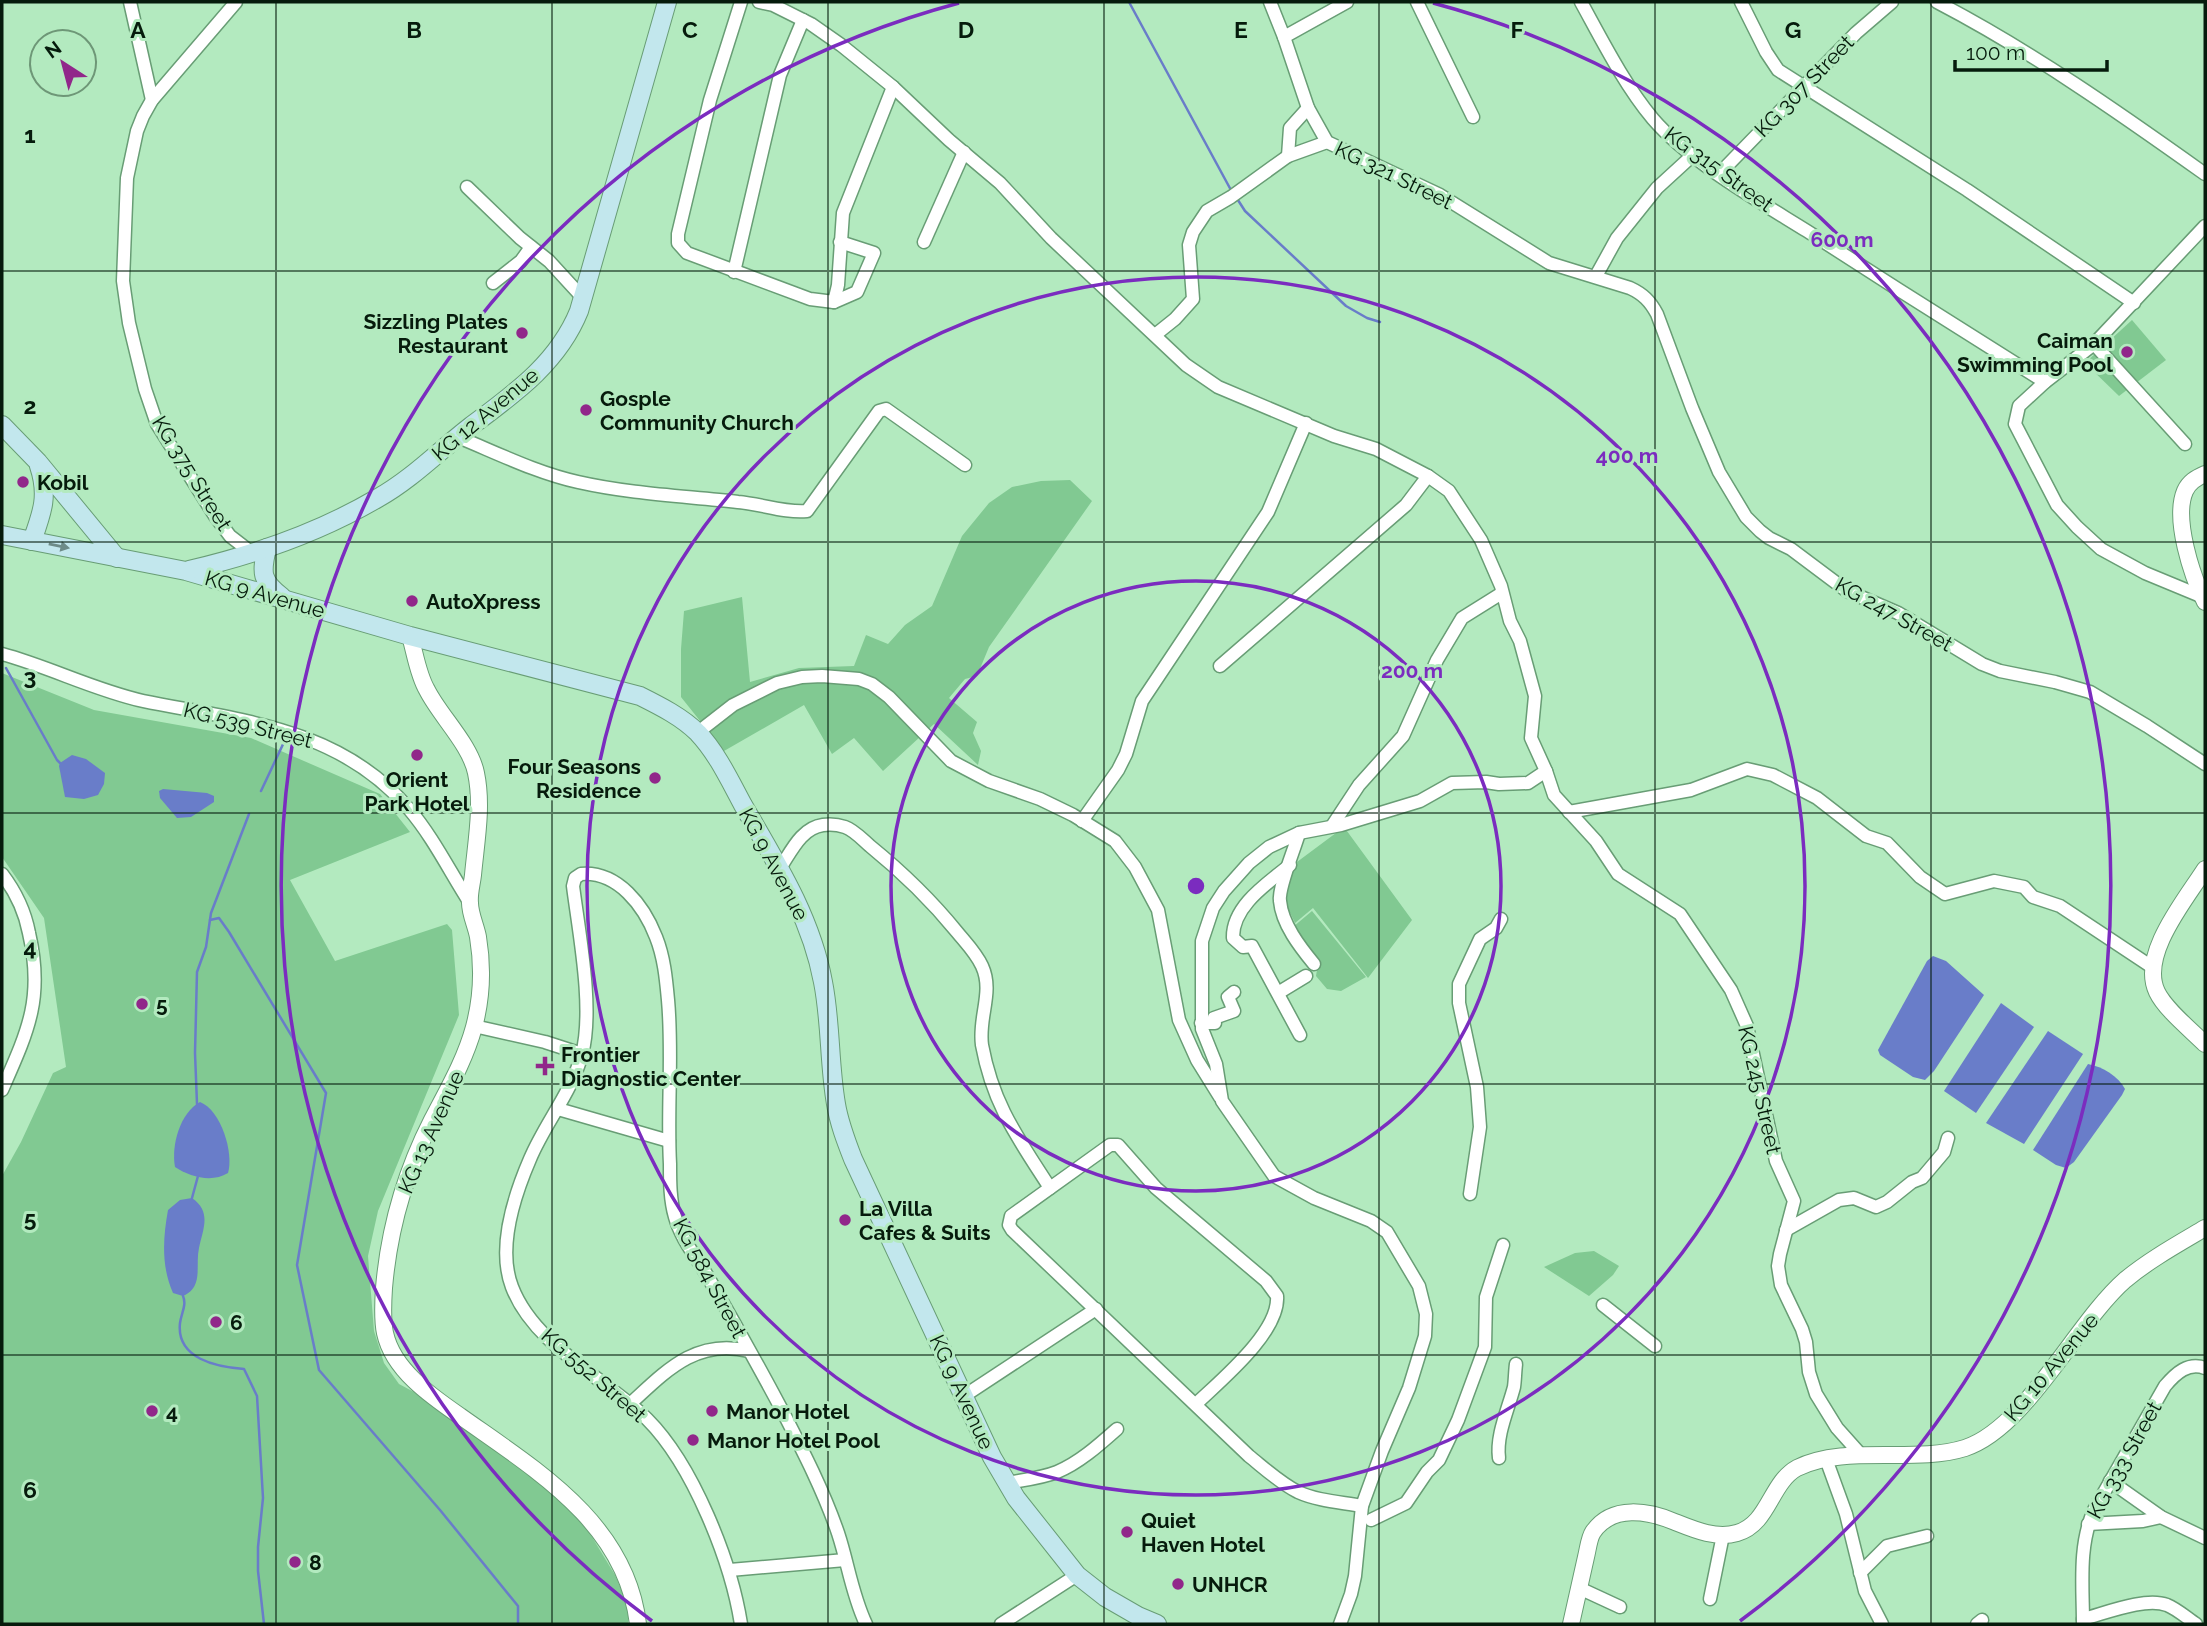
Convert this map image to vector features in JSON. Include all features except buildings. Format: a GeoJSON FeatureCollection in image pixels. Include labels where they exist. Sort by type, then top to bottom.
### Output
{"type":"FeatureCollection","features":[{"type":"Feature","properties":{"kind":"main road","name":"KG 12 Avenue"},"geometry":{"type":"LineString","coordinates":[[186,571],[260,551],[312,530],[378,498],[409,478],[458,436],[525,386],[552,356],[572,328],[583,298],[667,2]]}},
{"type":"Feature","properties":{"kind":"main road"},"geometry":{"type":"LineString","coordinates":[[2,425],[38,462],[117,558]]}},
{"type":"Feature","properties":{"kind":"main road"},"geometry":{"type":"LineString","coordinates":[[32,541],[44,497],[45,483],[38,462]]}},
{"type":"Feature","properties":{"kind":"main road","name":"KG 9 Avenue"},"geometry":{"type":"LineString","coordinates":[[2,535],[186,571],[410,636],[640,696],[671,712],[698,733],[725,773],[780,868],[803,914],[815,945],[824,985],[840,1126],[992,1457],[1035,1524],[1077,1576],[1105,1597],[1157,1624]]}},
{"type":"Feature","properties":{"kind":"main road"},"geometry":{"type":"LineString","coordinates":[[260,551],[264,580],[285,599]]}},
{"type":"Feature","properties":{"kind":"main road"},"geometry":{"type":"LineString","coordinates":[[224,581],[233,560]]}},
{"type":"Feature","properties":{"kind":"street"},"geometry":{"type":"LineString","coordinates":[[130,2],[152,100]]}},
{"type":"Feature","properties":{"kind":"street","name":"KG 375 Street"},"geometry":{"type":"LineString","coordinates":[[236,2],[152,100],[142,116],[127,178],[123,281],[129,323],[145,389],[157,424],[230,536],[260,551]]}},
{"type":"Feature","properties":{"kind":"street"},"geometry":{"type":"LineString","coordinates":[[741,2],[710,100],[678,243],[687,253],[734,272],[810,299],[834,302],[858,292],[874,253],[840,242]]}},
{"type":"Feature","properties":{"kind":"street","name":"KG 245 Street"},"geometry":{"type":"LineString","coordinates":[[759,2],[773,5],[803,20],[841,44],[893,87],[1000,183],[1061,247],[1172,354],[1218,387],[1334,436],[1376,449],[1427,476],[1449,491],[1457,501],[1493,566],[1510,621],[1520,641],[1535,696],[1531,738],[1555,795],[1596,841],[1618,874],[1680,914],[1731,990],[1747,1026],[1776,1160],[1794,1201],[1778,1266],[1781,1285],[1802,1329],[1809,1372],[1816,1394],[1837,1428],[1862,1456]]}},
{"type":"Feature","properties":{"kind":"street","name":"KG 321 Street"},"geometry":{"type":"LineString","coordinates":[[1270,2],[1308,108],[1327,142],[1440,195],[1549,263],[1596,276]]}},
{"type":"Feature","properties":{"kind":"street"},"geometry":{"type":"LineString","coordinates":[[1284,37],[1348,2]]}},
{"type":"Feature","properties":{"kind":"street"},"geometry":{"type":"LineString","coordinates":[[1417,2],[1474,117]]}},
{"type":"Feature","properties":{"kind":"street","name":"KG 315 Street"},"geometry":{"type":"LineString","coordinates":[[1581,2],[1624,79],[1654,121],[1693,155],[2045,382]]}},
{"type":"Feature","properties":{"kind":"street"},"geometry":{"type":"LineString","coordinates":[[1741,2],[1778,70],[1967,190],[2134,303]]}},
{"type":"Feature","properties":{"kind":"street","name":"KG 307 Street"},"geometry":{"type":"LineString","coordinates":[[1719,174],[1874,15],[1892,2]]}},
{"type":"Feature","properties":{"kind":"street"},"geometry":{"type":"LineString","coordinates":[[1937,2],[1972,20],[2051,69],[2205,174]]}},
{"type":"Feature","properties":{"kind":"street"},"geometry":{"type":"LineString","coordinates":[[734,272],[780,75],[803,20]]}},
{"type":"Feature","properties":{"kind":"street"},"geometry":{"type":"LineString","coordinates":[[834,302],[838,285],[843,213],[893,87]]}},
{"type":"Feature","properties":{"kind":"street"},"geometry":{"type":"LineString","coordinates":[[1288,156],[1290,128],[1308,108]]}},
{"type":"Feature","properties":{"kind":"street"},"geometry":{"type":"LineString","coordinates":[[1155,335],[1185,310],[1192,299],[1189,245],[1193,232],[1207,211],[1288,156],[1327,142]]}},
{"type":"Feature","properties":{"kind":"street"},"geometry":{"type":"LineString","coordinates":[[924,242],[964,152]]}},
{"type":"Feature","properties":{"kind":"street"},"geometry":{"type":"LineString","coordinates":[[1596,276],[1617,238],[1657,188],[1693,155]]}},
{"type":"Feature","properties":{"kind":"street"},"geometry":{"type":"LineString","coordinates":[[467,187],[549,261],[583,298]]}},
{"type":"Feature","properties":{"kind":"street"},"geometry":{"type":"LineString","coordinates":[[2204,599],[2145,573],[2101,549],[2077,527],[2057,505],[2015,424],[2019,405],[2094,344],[2205,226]]}},
{"type":"Feature","properties":{"kind":"street"},"geometry":{"type":"LineString","coordinates":[[493,283],[521,261],[531,247]]}},
{"type":"Feature","properties":{"kind":"street","name":"KG 247 Street"},"geometry":{"type":"LineString","coordinates":[[1596,276],[1641,293],[1650,302],[1719,472],[1746,516],[1760,531],[1791,549],[1847,591],[1904,616],[1982,664],[2000,671],[2090,692],[2205,764]]}},
{"type":"Feature","properties":{"kind":"street"},"geometry":{"type":"LineString","coordinates":[[2094,344],[2185,444]]}},
{"type":"Feature","properties":{"kind":"street"},"geometry":{"type":"LineString","coordinates":[[458,436],[511,460],[575,482],[759,504],[791,512],[807,511],[879,411],[886,409],[965,465]]}},
{"type":"Feature","properties":{"kind":"street"},"geometry":{"type":"LineString","coordinates":[[1082,821],[1118,770],[1126,754],[1142,701],[1268,512],[1306,423]]}},
{"type":"Feature","properties":{"kind":"street"},"geometry":{"type":"LineString","coordinates":[[2204,599],[2189,563],[2181,515],[2185,492],[2194,479],[2205,474]]}},
{"type":"Feature","properties":{"kind":"street"},"geometry":{"type":"LineString","coordinates":[[1220,666],[1406,505],[1427,476]]}},
{"type":"Feature","properties":{"kind":"street"},"geometry":{"type":"LineString","coordinates":[[1332,826],[1359,785],[1404,736],[1437,660],[1462,618],[1502,593]]}},
{"type":"Feature","properties":{"kind":"street","name":"KG 13 Avenue"},"geometry":{"type":"LineString","coordinates":[[410,636],[426,690],[449,721],[477,774],[479,812],[470,903],[478,937],[482,973],[474,1026],[463,1062],[406,1176],[386,1265],[385,1332],[390,1349],[401,1366],[419,1384],[442,1404],[529,1465],[586,1515],[623,1567],[635,1599],[638,1624]]}},
{"type":"Feature","properties":{"kind":"street","name":"KG 539 Street"},"geometry":{"type":"LineString","coordinates":[[2,654],[108,692],[276,728],[329,747],[367,770],[410,810],[470,903]]}},
{"type":"Feature","properties":{"kind":"street"},"geometry":{"type":"LineString","coordinates":[[698,733],[733,705],[777,683],[822,676],[859,679],[872,684],[889,697],[951,761],[989,781],[1040,799],[1115,841],[1125,851],[1158,910],[1179,1020],[1197,1060],[1222,1101],[1274,1177],[1314,1198],[1371,1221],[1387,1232],[1419,1286],[1426,1314],[1425,1336],[1409,1388],[1362,1506],[1355,1576],[1340,1624]]}},
{"type":"Feature","properties":{"kind":"street"},"geometry":{"type":"LineString","coordinates":[[1569,812],[1691,790],[1747,769],[1773,775],[1817,797],[1866,836],[1887,843],[1920,877],[1945,894],[1994,881],[2024,887],[2033,897],[2060,906],[2152,967]]}},
{"type":"Feature","properties":{"kind":"street"},"geometry":{"type":"LineString","coordinates":[[1222,1101],[1216,1064],[1201,1023],[1202,940],[1213,908],[1249,863],[1269,847],[1300,833],[1420,801],[1452,783],[1522,784],[1532,782],[1546,771]]}},
{"type":"Feature","properties":{"kind":"street"},"geometry":{"type":"LineString","coordinates":[[780,868],[805,832],[822,825],[847,827],[895,867],[942,913],[983,968],[988,983],[982,1042],[995,1094],[1011,1129],[1050,1188]]}},
{"type":"Feature","properties":{"kind":"street"},"geometry":{"type":"LineString","coordinates":[[1300,833],[1279,899],[1283,915],[1314,964]]}},
{"type":"Feature","properties":{"kind":"street"},"geometry":{"type":"LineString","coordinates":[[1290,865],[1257,892],[1243,908],[1233,929],[1233,938],[1243,947],[1252,946],[1300,1035]]}},
{"type":"Feature","properties":{"kind":"street"},"geometry":{"type":"LineString","coordinates":[[2205,869],[2157,946],[2152,967],[2157,993],[2205,1044]]}},
{"type":"Feature","properties":{"kind":"street","name":"KG 584 Street"},"geometry":{"type":"LineString","coordinates":[[575,878],[589,873],[606,876],[617,882],[645,916],[657,941],[663,961],[671,1036],[668,1141],[675,1217],[783,1413],[825,1500],[839,1534],[866,1624]]}},
{"type":"Feature","properties":{"kind":"street"},"geometry":{"type":"LineString","coordinates":[[2,874],[18,900],[36,961],[32,1012],[2,1090]]}},
{"type":"Feature","properties":{"kind":"street","name":"KG 552 Street"},"geometry":{"type":"LineString","coordinates":[[575,878],[573,886],[581,950],[586,1034],[582,1054],[558,1109],[530,1158],[515,1201],[508,1234],[506,1265],[512,1288],[543,1334],[630,1404],[666,1440],[713,1528],[730,1570],[741,1624]]}},
{"type":"Feature","properties":{"kind":"street"},"geometry":{"type":"LineString","coordinates":[[1470,1194],[1480,1127],[1477,1087],[1459,1003],[1459,984],[1480,939],[1496,928],[1501,919]]}},
{"type":"Feature","properties":{"kind":"street"},"geometry":{"type":"LineString","coordinates":[[1278,993],[1306,976]]}},
{"type":"Feature","properties":{"kind":"street"},"geometry":{"type":"LineString","coordinates":[[1201,1023],[1214,1023],[1214,1018],[1234,1011],[1227,997],[1234,992]]}},
{"type":"Feature","properties":{"kind":"street"},"geometry":{"type":"LineString","coordinates":[[474,1026],[545,1042],[582,1054]]}},
{"type":"Feature","properties":{"kind":"street"},"geometry":{"type":"LineString","coordinates":[[558,1109],[668,1141]]}},
{"type":"Feature","properties":{"kind":"street"},"geometry":{"type":"LineString","coordinates":[[1786,1230],[1839,1200],[1854,1198],[1876,1207],[1887,1202],[1912,1182],[1922,1178],[1944,1152],[1948,1138]]}},
{"type":"Feature","properties":{"kind":"street"},"geometry":{"type":"LineString","coordinates":[[1196,1404],[1233,1369],[1270,1323],[1277,1301],[1273,1289],[1156,1188],[1118,1145],[1110,1145],[1011,1216],[1009,1226],[1249,1456],[1296,1491],[1315,1498],[1362,1506]]}},
{"type":"Feature","properties":{"kind":"street","name":"KG 10 Avenue"},"geometry":{"type":"LineString","coordinates":[[1723,1535],[1737,1533],[1755,1522],[1785,1477],[1797,1468],[1826,1459],[1938,1453],[1965,1448],[1983,1439],[2025,1402],[2124,1281],[2205,1228]]}},
{"type":"Feature","properties":{"kind":"street"},"geometry":{"type":"LineString","coordinates":[[1371,1520],[1406,1503],[1427,1472],[1439,1460],[1458,1420],[1485,1347],[1486,1297],[1503,1245]]}},
{"type":"Feature","properties":{"kind":"street"},"geometry":{"type":"LineString","coordinates":[[1602,1305],[1655,1346]]}},
{"type":"Feature","properties":{"kind":"street"},"geometry":{"type":"LineString","coordinates":[[964,1396],[1096,1309]]}},
{"type":"Feature","properties":{"kind":"street"},"geometry":{"type":"LineString","coordinates":[[630,1404],[697,1352],[732,1347],[749,1351]]}},
{"type":"Feature","properties":{"kind":"street"},"geometry":{"type":"LineString","coordinates":[[1499,1458],[1497,1445],[1514,1387],[1516,1364]]}},
{"type":"Feature","properties":{"kind":"street","name":"KG 333 Street"},"geometry":{"type":"LineString","coordinates":[[2083,1622],[2083,1547],[2088,1524],[2110,1481],[2173,1376],[2190,1367],[2205,1368]]}},
{"type":"Feature","properties":{"kind":"street"},"geometry":{"type":"LineString","coordinates":[[1007,1483],[1054,1474],[1090,1451],[1117,1429]]}},
{"type":"Feature","properties":{"kind":"street"},"geometry":{"type":"LineString","coordinates":[[1826,1459],[1846,1514],[1865,1591],[1882,1624]]}},
{"type":"Feature","properties":{"kind":"street"},"geometry":{"type":"LineString","coordinates":[[2110,1481],[2161,1517],[2205,1538]]}},
{"type":"Feature","properties":{"kind":"street"},"geometry":{"type":"LineString","coordinates":[[1571,1624],[1592,1533],[1603,1520],[1616,1514],[1639,1512],[1657,1515],[1710,1534],[1723,1535],[1710,1599]]}},
{"type":"Feature","properties":{"kind":"street"},"geometry":{"type":"LineString","coordinates":[[2088,1524],[2143,1521],[2161,1517]]}},
{"type":"Feature","properties":{"kind":"street"},"geometry":{"type":"LineString","coordinates":[[1860,1573],[1887,1546],[1927,1536]]}},
{"type":"Feature","properties":{"kind":"street"},"geometry":{"type":"LineString","coordinates":[[730,1570],[845,1560]]}},
{"type":"Feature","properties":{"kind":"street"},"geometry":{"type":"LineString","coordinates":[[1001,1624],[1077,1576]]}},
{"type":"Feature","properties":{"kind":"street"},"geometry":{"type":"LineString","coordinates":[[1579,1588],[1620,1606]]}},
{"type":"Feature","properties":{"kind":"street"},"geometry":{"type":"LineString","coordinates":[[2083,1622],[2143,1604],[2157,1603],[2170,1606],[2196,1624]]}},
{"type":"Feature","properties":{"kind":"green space"},"geometry":{"type":"Polygon","coordinates":[[[2132,320],[2166,360],[2119,396],[2085,363],[2132,320]]]}},
{"type":"Feature","properties":{"kind":"green space"},"geometry":{"type":"Polygon","coordinates":[[[1070,480],[1092,501],[989,647],[977,676],[965,679],[949,698],[977,722],[973,733],[981,751],[978,765],[934,724],[883,771],[854,738],[832,754],[804,705],[724,751],[681,697],[684,611],[742,597],[750,682],[799,668],[854,666],[866,635],[888,644],[905,625],[932,606],[962,536],[989,503],[1012,487],[1041,481],[1070,480]]]}},
{"type":"Feature","properties":{"kind":"green space"},"geometry":{"type":"Polygon","coordinates":[[[2,673],[94,710],[251,738],[380,794],[410,832],[290,880],[335,961],[447,924],[452,930],[459,1015],[378,1211],[368,1256],[374,1331],[384,1363],[399,1384],[558,1496],[589,1532],[615,1575],[628,1605],[628,1624],[2,1624],[2,1176],[53,1073],[66,1067],[44,918],[2,857],[2,673]]]}},
{"type":"Feature","properties":{"kind":"green space"},"geometry":{"type":"Polygon","coordinates":[[[1344,827],[1412,920],[1368,978],[1313,908],[1295,923],[1283,898],[1297,862],[1344,827]]]}},
{"type":"Feature","properties":{"kind":"green space"},"geometry":{"type":"Polygon","coordinates":[[[1312,911],[1366,977],[1341,991],[1327,989],[1316,976],[1318,963],[1293,927],[1312,911]]]}},
{"type":"Feature","properties":{"kind":"green space"},"geometry":{"type":"Polygon","coordinates":[[[1594,1251],[1619,1266],[1613,1275],[1589,1296],[1544,1267],[1575,1253],[1594,1251]]]}},
{"type":"Feature","properties":{"kind":"water"},"geometry":{"type":"Polygon","coordinates":[[[72,755],[86,759],[105,773],[104,784],[98,795],[84,799],[65,797],[59,766],[72,755]]]}},
{"type":"Feature","properties":{"kind":"water"},"geometry":{"type":"Polygon","coordinates":[[[163,789],[207,793],[214,796],[214,802],[191,817],[177,818],[160,798],[159,791],[163,789]]]}},
{"type":"Feature","properties":{"kind":"water"},"geometry":{"type":"Polygon","coordinates":[[[1933,956],[1946,961],[1984,995],[1934,1071],[1925,1080],[1913,1077],[1880,1055],[1878,1050],[1927,961],[1933,956]]]}},
{"type":"Feature","properties":{"kind":"water"},"geometry":{"type":"Polygon","coordinates":[[[2001,1003],[2034,1027],[1976,1113],[1944,1091],[2001,1003]]]}},
{"type":"Feature","properties":{"kind":"water"},"geometry":{"type":"Polygon","coordinates":[[[2048,1031],[2083,1054],[2024,1144],[1986,1123],[2048,1031]]]}},
{"type":"Feature","properties":{"kind":"water"},"geometry":{"type":"Polygon","coordinates":[[[2088,1064],[2110,1073],[2125,1089],[2074,1162],[2066,1168],[2056,1165],[2033,1150],[2088,1064]]]}},
{"type":"Feature","properties":{"kind":"water"},"geometry":{"type":"Polygon","coordinates":[[[200,1102],[220,1123],[227,1144],[228,1173],[215,1178],[194,1176],[175,1167],[174,1149],[178,1130],[187,1114],[200,1102]]]}},
{"type":"Feature","properties":{"kind":"water"},"geometry":{"type":"Polygon","coordinates":[[[192,1198],[202,1209],[204,1228],[196,1282],[190,1292],[183,1296],[173,1293],[169,1283],[164,1252],[165,1231],[168,1210],[180,1200],[192,1198]]]}},
{"type":"Feature","properties":{"kind":"waterway"},"geometry":{"type":"LineString","coordinates":[[1129,2],[1232,192]]}},
{"type":"Feature","properties":{"kind":"waterway"},"geometry":{"type":"LineString","coordinates":[[1236,197],[1245,211],[1346,306],[1380,322]]}},
{"type":"Feature","properties":{"kind":"waterway"},"geometry":{"type":"LineString","coordinates":[[6,668],[60,763]]}},
{"type":"Feature","properties":{"kind":"waterway"},"geometry":{"type":"LineString","coordinates":[[261,791],[285,740]]}},
{"type":"Feature","properties":{"kind":"waterway"},"geometry":{"type":"LineString","coordinates":[[197,1104],[197,972],[206,947],[211,913],[249,814]]}},
{"type":"Feature","properties":{"kind":"waterway"},"geometry":{"type":"LineString","coordinates":[[210,920],[219,918],[229,932],[326,1093],[297,1265],[319,1370],[440,1510],[518,1606],[518,1624]]}},
{"type":"Feature","properties":{"kind":"waterway"},"geometry":{"type":"LineString","coordinates":[[192,1198],[198,1176]]}},
{"type":"Feature","properties":{"kind":"waterway"},"geometry":{"type":"LineString","coordinates":[[183,1296],[180,1335],[185,1345],[200,1359],[244,1369],[257,1396],[263,1498],[258,1571],[264,1624]]}},
{"type":"Feature","properties":{"kind":"place","name":"Sizzling Plates Restaurant"},"geometry":{"type":"Point","coordinates":[522,333]}},
{"type":"Feature","properties":{"kind":"place","name":"Caiman Swimming Pool"},"geometry":{"type":"Point","coordinates":[2127,352]}},
{"type":"Feature","properties":{"kind":"place","name":"Gosple Community Church"},"geometry":{"type":"Point","coordinates":[586,410]}},
{"type":"Feature","properties":{"kind":"place","name":"Kobil"},"geometry":{"type":"Point","coordinates":[23,482]}},
{"type":"Feature","properties":{"kind":"place","name":"AutoXpress"},"geometry":{"type":"Point","coordinates":[412,601]}},
{"type":"Feature","properties":{"kind":"place","name":"Orient Park Hotel"},"geometry":{"type":"Point","coordinates":[417,755]}},
{"type":"Feature","properties":{"kind":"place","name":"Four Seasons Residence"},"geometry":{"type":"Point","coordinates":[655,778]}},
{"type":"Feature","properties":{"kind":"place","name":"5"},"geometry":{"type":"Point","coordinates":[142,1004]}},
{"type":"Feature","properties":{"kind":"place","name":"Frontier Diagnostic Center"},"geometry":{"type":"Point","coordinates":[545,1066]}},
{"type":"Feature","properties":{"kind":"place","name":"La Villa Cafes & Suits"},"geometry":{"type":"Point","coordinates":[845,1220]}},
{"type":"Feature","properties":{"kind":"place","name":"6"},"geometry":{"type":"Point","coordinates":[216,1322]}},
{"type":"Feature","properties":{"kind":"place","name":"4"},"geometry":{"type":"Point","coordinates":[152,1411]}},
{"type":"Feature","properties":{"kind":"place","name":"Manor Hotel"},"geometry":{"type":"Point","coordinates":[712,1411]}},
{"type":"Feature","properties":{"kind":"place","name":"Manor Hotel Pool"},"geometry":{"type":"Point","coordinates":[693,1440]}},
{"type":"Feature","properties":{"kind":"place","name":"Quiet Haven Hotel"},"geometry":{"type":"Point","coordinates":[1127,1532]}},
{"type":"Feature","properties":{"kind":"place","name":"8"},"geometry":{"type":"Point","coordinates":[295,1562]}},
{"type":"Feature","properties":{"kind":"place","name":"UNHCR"},"geometry":{"type":"Point","coordinates":[1178,1584]}}]}
